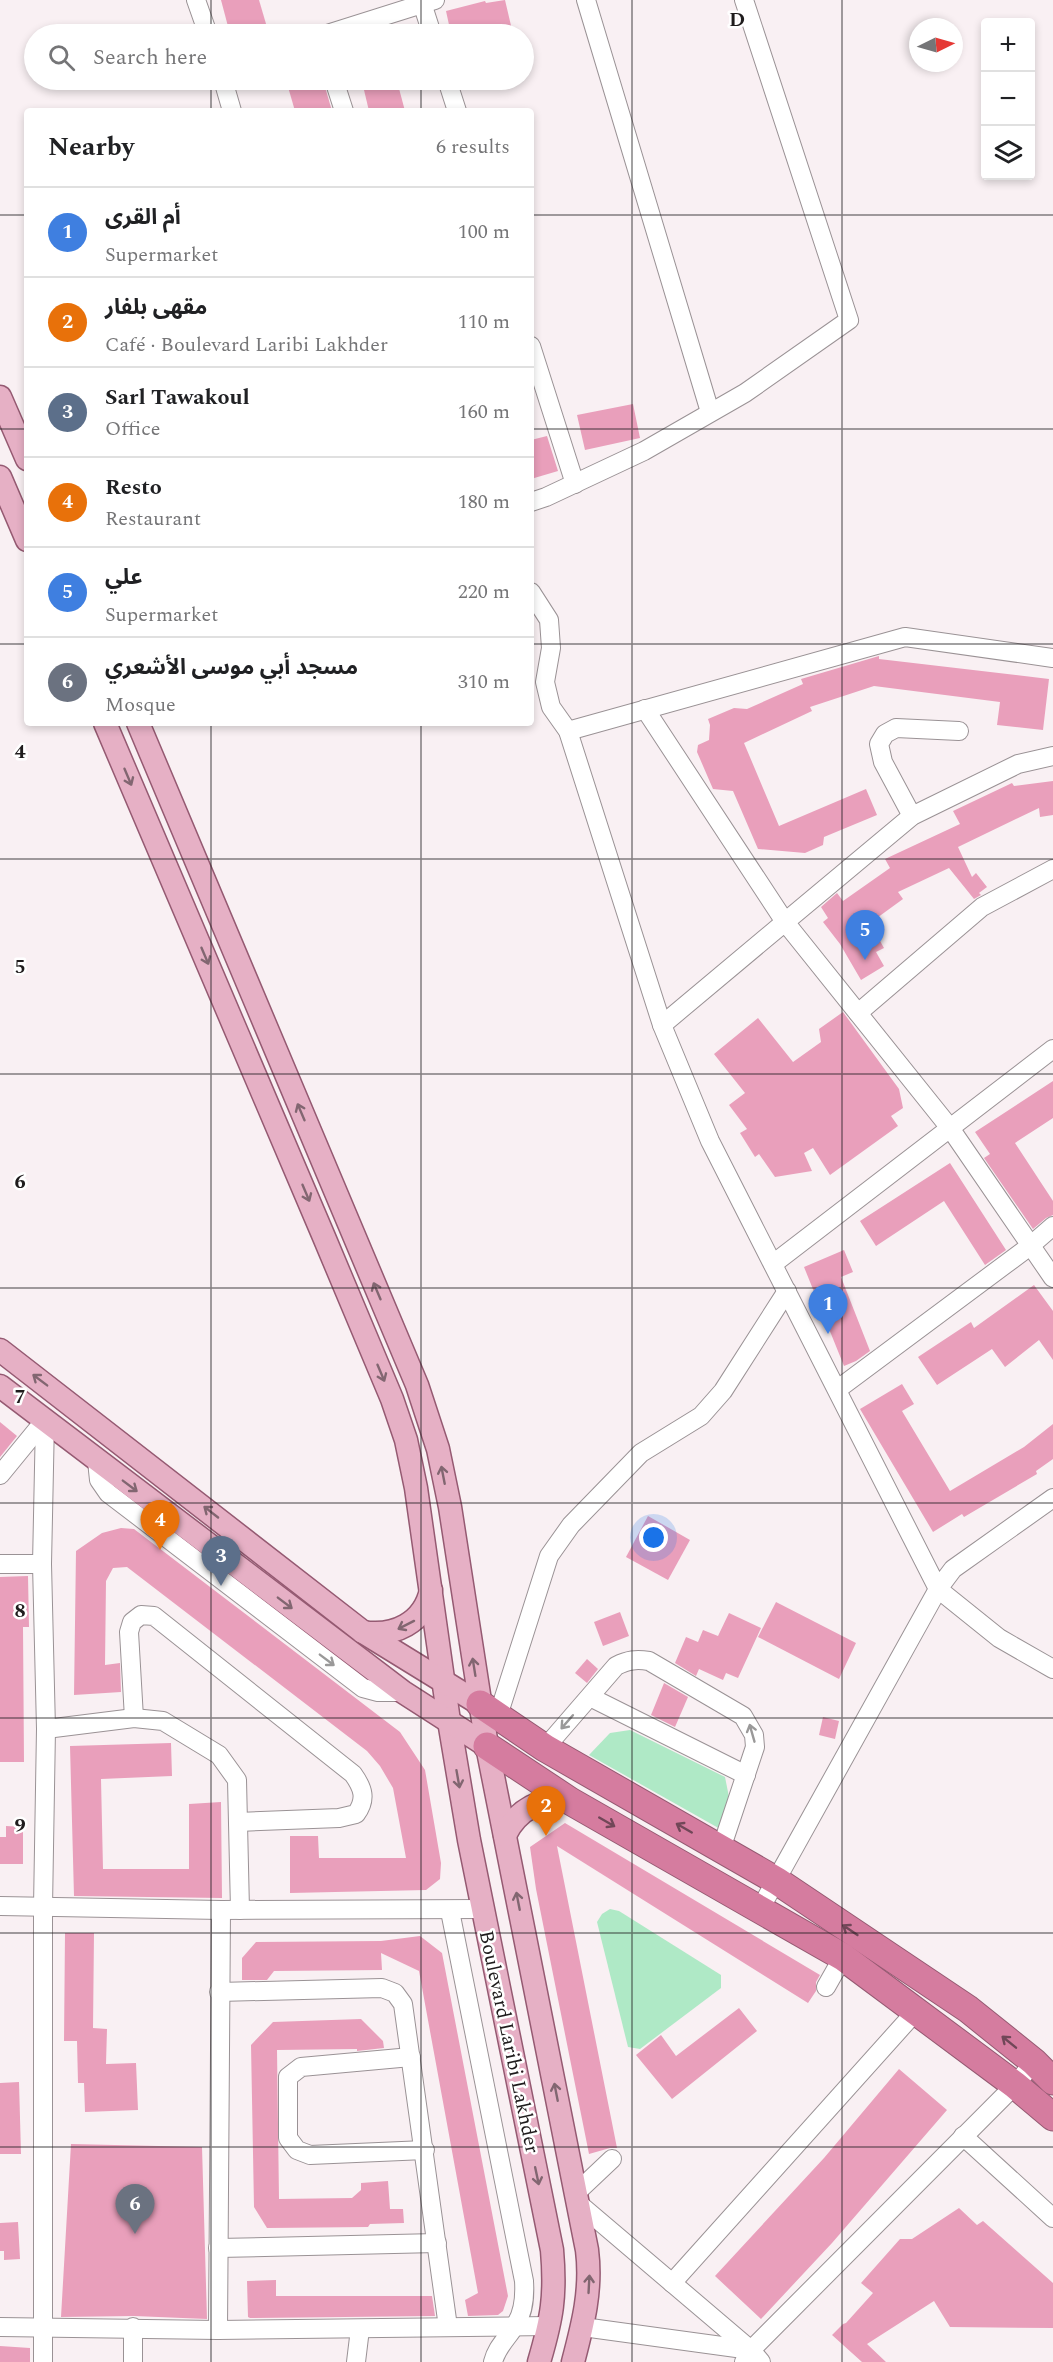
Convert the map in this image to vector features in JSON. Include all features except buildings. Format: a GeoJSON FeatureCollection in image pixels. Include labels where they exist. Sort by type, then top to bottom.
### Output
{"type":"FeatureCollection","features":[{"type":"Feature","properties":{"kind":"highway"},"geometry":{"type":"LineString","coordinates":[[489,1710],[545,1748],[777,1881],[968,2009],[1044,2071]]}},
{"type":"Feature","properties":{"kind":"highway"},"geometry":{"type":"LineString","coordinates":[[487,1746],[570,1801],[843,1957],[917,2010],[1053,2117]]}},
{"type":"Feature","properties":{"kind":"highway"},"geometry":{"type":"LineString","coordinates":[[706,1878],[721,1849]]}},
{"type":"Feature","properties":{"kind":"main road"},"geometry":{"type":"LineString","coordinates":[[0,397],[24,452]]}},
{"type":"Feature","properties":{"kind":"main road"},"geometry":{"type":"LineString","coordinates":[[0,477],[24,533]]}},
{"type":"Feature","properties":{"kind":"main road","name":"Boulevard Laribi Lakhder"},"geometry":{"type":"LineString","coordinates":[[106,726],[392,1399],[406,1440],[416,1488],[449,1721],[482,1909],[552,2250],[554,2298],[550,2326],[539,2362]]}},
{"type":"Feature","properties":{"kind":"main road","name":"Boulevard Laribi Lakhder"},"geometry":{"type":"LineString","coordinates":[[139,726],[417,1385],[438,1449],[489,1710],[487,1746],[587,2250],[589,2278],[583,2327],[573,2362]]}},
{"type":"Feature","properties":{"kind":"main road"},"geometry":{"type":"LineString","coordinates":[[0,1350],[363,1632],[489,1710]]}},
{"type":"Feature","properties":{"kind":"main road"},"geometry":{"type":"LineString","coordinates":[[0,1386],[403,1692],[487,1746]]}},
{"type":"Feature","properties":{"kind":"main road"},"geometry":{"type":"LineString","coordinates":[[45,1420],[62,1396]]}},
{"type":"Feature","properties":{"kind":"main road"},"geometry":{"type":"LineString","coordinates":[[363,1632],[386,1632],[409,1625],[423,1611],[431,1590]]}},
{"type":"Feature","properties":{"kind":"main road"},"geometry":{"type":"LineString","coordinates":[[505,1835],[519,1816],[535,1805],[550,1800],[570,1801]]}},
{"type":"Feature","properties":{"kind":"street"},"geometry":{"type":"LineString","coordinates":[[196,0],[204,24]]}},
{"type":"Feature","properties":{"kind":"street"},"geometry":{"type":"LineString","coordinates":[[586,0],[710,412]]}},
{"type":"Feature","properties":{"kind":"street"},"geometry":{"type":"LineString","coordinates":[[534,501],[644,451],[745,393],[849,320],[744,0]]}},
{"type":"Feature","properties":{"kind":"street"},"geometry":{"type":"LineString","coordinates":[[357,24],[426,1],[430,24]]}},
{"type":"Feature","properties":{"kind":"street"},"geometry":{"type":"LineString","coordinates":[[226,90],[231,108]]}},
{"type":"Feature","properties":{"kind":"street"},"geometry":{"type":"LineString","coordinates":[[337,90],[343,108]]}},
{"type":"Feature","properties":{"kind":"street"},"geometry":{"type":"LineString","coordinates":[[450,90],[456,108]]}},
{"type":"Feature","properties":{"kind":"street"},"geometry":{"type":"LineString","coordinates":[[534,356],[574,484]]}},
{"type":"Feature","properties":{"kind":"street"},"geometry":{"type":"LineString","coordinates":[[534,597],[549,620],[551,648],[545,682],[551,707],[568,731],[662,1025],[710,1141],[938,1589],[999,1638],[1053,1670]]}},
{"type":"Feature","properties":{"kind":"street"},"geometry":{"type":"LineString","coordinates":[[568,731],[905,636],[1053,658]]}},
{"type":"Feature","properties":{"kind":"street"},"geometry":{"type":"LineString","coordinates":[[645,709],[785,922],[950,1128],[1053,1278]]}},
{"type":"Feature","properties":{"kind":"street"},"geometry":{"type":"LineString","coordinates":[[912,816],[883,762],[879,744],[885,734],[896,728],[959,731]]}},
{"type":"Feature","properties":{"kind":"street"},"geometry":{"type":"LineString","coordinates":[[662,1025],[912,816],[1018,764],[1053,756]]}},
{"type":"Feature","properties":{"kind":"street"},"geometry":{"type":"LineString","coordinates":[[858,1013],[982,907],[1053,868]]}},
{"type":"Feature","properties":{"kind":"street"},"geometry":{"type":"LineString","coordinates":[[773,1264],[1053,1049]]}},
{"type":"Feature","properties":{"kind":"street"},"geometry":{"type":"LineString","coordinates":[[838,1389],[1030,1246],[1053,1226]]}},
{"type":"Feature","properties":{"kind":"street"},"geometry":{"type":"LineString","coordinates":[[489,1710],[549,1556],[571,1525],[641,1453],[701,1416],[723,1390],[787,1291]]}},
{"type":"Feature","properties":{"kind":"street"},"geometry":{"type":"LineString","coordinates":[[0,1475],[45,1420]]}},
{"type":"Feature","properties":{"kind":"street"},"geometry":{"type":"LineString","coordinates":[[43,2362],[43,1907],[46,1729],[42,1564],[45,1420]]}},
{"type":"Feature","properties":{"kind":"street"},"geometry":{"type":"LineString","coordinates":[[760,1909],[938,1589],[952,1569],[1053,1498]]}},
{"type":"Feature","properties":{"kind":"street"},"geometry":{"type":"LineString","coordinates":[[0,1564],[42,1564]]}},
{"type":"Feature","properties":{"kind":"street"},"geometry":{"type":"LineString","coordinates":[[134,1718],[129,1632],[132,1622],[141,1615],[153,1616],[353,1774],[362,1788],[363,1804],[357,1814],[339,1818],[238,1822]]}},
{"type":"Feature","properties":{"kind":"street"},"geometry":{"type":"LineString","coordinates":[[545,1748],[616,1666],[638,1659],[649,1661],[743,1716],[754,1735],[755,1747],[721,1849]]}},
{"type":"Feature","properties":{"kind":"street"},"geometry":{"type":"LineString","coordinates":[[590,1696],[746,1775]]}},
{"type":"Feature","properties":{"kind":"street"},"geometry":{"type":"LineString","coordinates":[[46,1729],[134,1718],[163,1721],[219,1755],[237,1780],[240,1910]]}},
{"type":"Feature","properties":{"kind":"street"},"geometry":{"type":"LineString","coordinates":[[0,1906],[221,1910],[450,1911],[482,1909]]}},
{"type":"Feature","properties":{"kind":"street"},"geometry":{"type":"LineString","coordinates":[[218,2330],[221,1910]]}},
{"type":"Feature","properties":{"kind":"street"},"geometry":{"type":"LineString","coordinates":[[450,1911],[524,2282],[523,2308],[515,2325],[500,2344],[494,2362]]}},
{"type":"Feature","properties":{"kind":"street"},"geometry":{"type":"LineString","coordinates":[[826,1987],[843,1957]]}},
{"type":"Feature","properties":{"kind":"street"},"geometry":{"type":"LineString","coordinates":[[219,1992],[382,1988],[395,1993],[403,2004],[448,2327]]}},
{"type":"Feature","properties":{"kind":"street"},"geometry":{"type":"LineString","coordinates":[[672,2283],[917,2010]]}},
{"type":"Feature","properties":{"kind":"street"},"geometry":{"type":"LineString","coordinates":[[411,2057],[301,2067],[293,2071],[288,2077],[288,2138],[297,2150],[310,2155],[425,2150]]}},
{"type":"Feature","properties":{"kind":"street"},"geometry":{"type":"LineString","coordinates":[[752,2358],[963,2136],[1015,2085],[1044,2071]]}},
{"type":"Feature","properties":{"kind":"street"},"geometry":{"type":"LineString","coordinates":[[963,2136],[1053,2218]]}},
{"type":"Feature","properties":{"kind":"street"},"geometry":{"type":"LineString","coordinates":[[612,2159],[577,2198],[752,2358]]}},
{"type":"Feature","properties":{"kind":"street"},"geometry":{"type":"LineString","coordinates":[[218,2248],[437,2243]]}},
{"type":"Feature","properties":{"kind":"street"},"geometry":{"type":"LineString","coordinates":[[0,2327],[133,2327],[218,2330],[550,2326]]}},
{"type":"Feature","properties":{"kind":"street"},"geometry":{"type":"LineString","coordinates":[[132,2362],[133,2327]]}},
{"type":"Feature","properties":{"kind":"street"},"geometry":{"type":"LineString","coordinates":[[583,2327],[752,2358]]}},
{"type":"Feature","properties":{"kind":"street"},"geometry":{"type":"LineString","coordinates":[[356,2362],[360,2329]]}},
{"type":"Feature","properties":{"kind":"green space"},"geometry":{"type":"Polygon","coordinates":[[[630,1730],[725,1777],[729,1797],[722,1830],[589,1755],[610,1733],[630,1730]]]}},
{"type":"Feature","properties":{"kind":"green space"},"geometry":{"type":"Polygon","coordinates":[[[610,1909],[619,1911],[721,1975],[721,1988],[640,2049],[628,2047],[597,1922],[602,1914],[610,1909]]]}},
{"type":"Feature","properties":{"kind":"place","name":"علي"},"geometry":{"type":"Point","coordinates":[865,960]}},
{"type":"Feature","properties":{"kind":"place","name":"أم القرى"},"geometry":{"type":"Point","coordinates":[828,1334]}},
{"type":"Feature","properties":{"kind":"place","name":"Resto"},"geometry":{"type":"Point","coordinates":[160,1550]}},
{"type":"Feature","properties":{"kind":"place","name":"Sarl Tawakoul"},"geometry":{"type":"Point","coordinates":[221,1586]}},
{"type":"Feature","properties":{"kind":"place","name":"مقهى بلفار"},"geometry":{"type":"Point","coordinates":[546,1836]}},
{"type":"Feature","properties":{"kind":"place","name":"مسجد أبي موسى الأشعري"},"geometry":{"type":"Point","coordinates":[135,2234]}}]}
